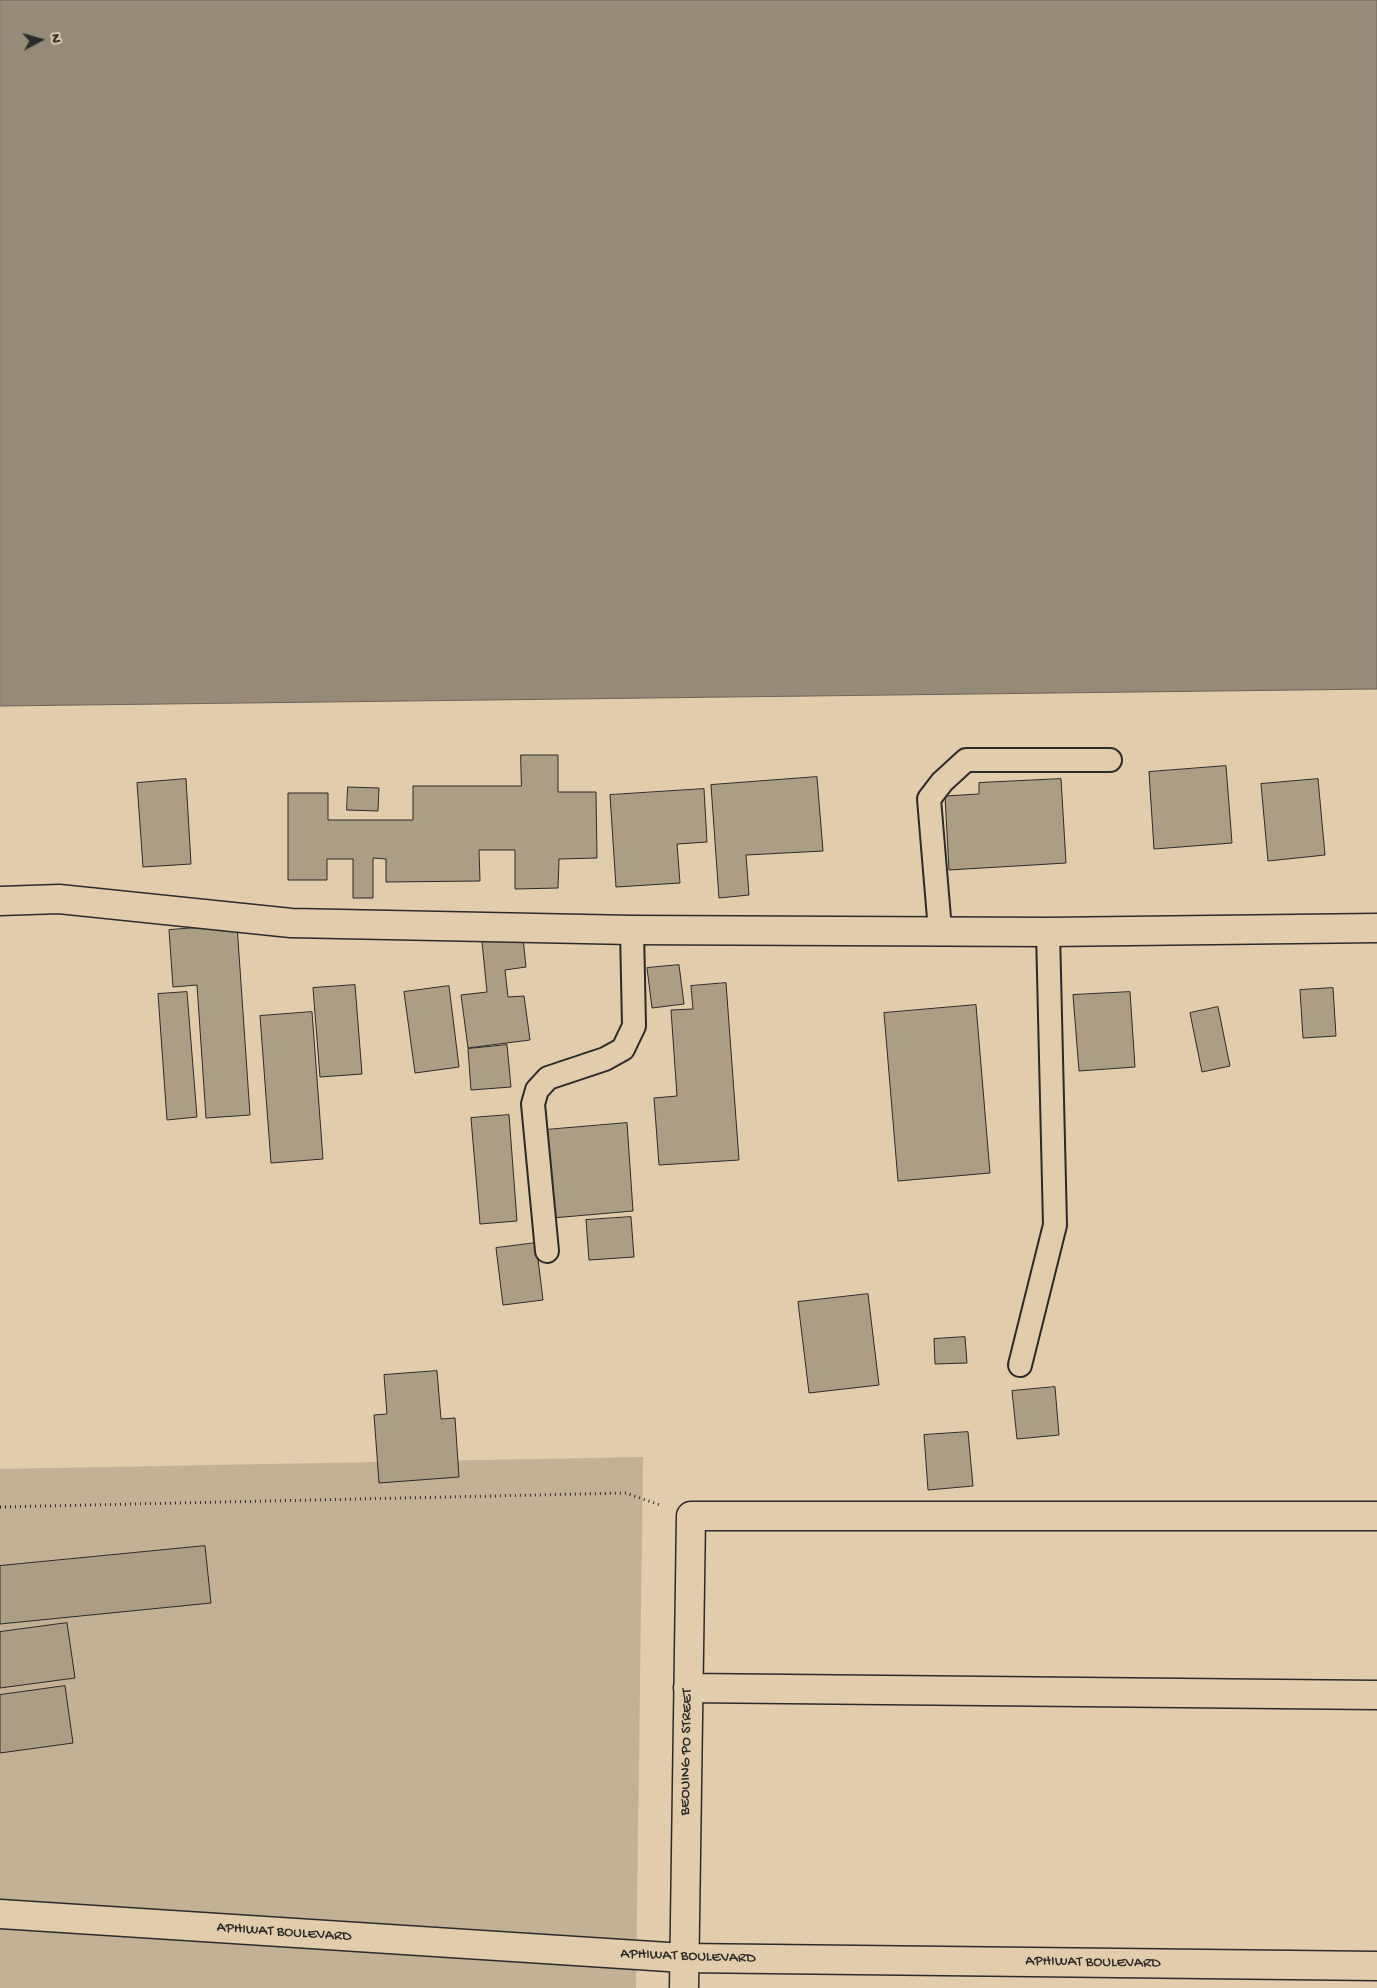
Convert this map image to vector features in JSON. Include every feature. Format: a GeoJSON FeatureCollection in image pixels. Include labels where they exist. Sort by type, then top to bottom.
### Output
{"type":"FeatureCollection","features":[{"type":"Feature","properties":{"kind":"street"},"geometry":{"type":"LineString","coordinates":[[0,900],[58,900],[292,923],[632,930],[1048,932],[1377,928]]}},
{"type":"Feature","properties":{"kind":"street"},"geometry":{"type":"LineString","coordinates":[[691,1516],[1377,1516]]}},
{"type":"Feature","properties":{"kind":"street","name":"BEOUING PO STREET"},"geometry":{"type":"LineString","coordinates":[[684,1988],[691,1516]]}},
{"type":"Feature","properties":{"kind":"street"},"geometry":{"type":"LineString","coordinates":[[688,1688],[1377,1695]]}},
{"type":"Feature","properties":{"kind":"street","name":"APHIWAT BOULEVARD"},"geometry":{"type":"LineString","coordinates":[[0,1914],[684,1958],[1377,1966]]}},
{"type":"Feature","properties":{"kind":"lane"},"geometry":{"type":"LineString","coordinates":[[940,930],[929,799],[942,782],[966,760],[1110,760]]}},
{"type":"Feature","properties":{"kind":"lane"},"geometry":{"type":"LineString","coordinates":[[547,1251],[533,1104],[537,1090],[548,1078],[605,1059],[623,1049],[634,1026],[632,930]]}},
{"type":"Feature","properties":{"kind":"lane"},"geometry":{"type":"LineString","coordinates":[[1020,1365],[1055,1225],[1048,932]]}},
{"type":"Feature","properties":{"kind":"path"},"geometry":{"type":"LineString","coordinates":[[0,1507],[626,1493],[691,1516]]}},
{"type":"Feature","properties":{"kind":"shaded area"},"geometry":{"type":"Polygon","coordinates":[[[0,0],[1377,0],[1377,689],[0,706],[0,0]]]}},
{"type":"Feature","properties":{"kind":"shaded area"},"geometry":{"type":"Polygon","coordinates":[[[643,1457],[636,1988],[0,1988],[0,1469],[643,1457]]]}},
{"type":"Feature","properties":{"kind":"building"},"geometry":{"type":"Polygon","coordinates":[[[521,755],[558,755],[558,792],[596,792],[597,858],[559,859],[558,888],[515,889],[515,850],[479,850],[480,881],[386,882],[386,859],[373,858],[373,898],[353,898],[353,859],[327,859],[327,880],[288,880],[288,793],[328,793],[328,820],[413,820],[413,786],[521,786],[521,755]]]}},
{"type":"Feature","properties":{"kind":"building"},"geometry":{"type":"Polygon","coordinates":[[[1226,766],[1232,843],[1154,849],[1149,772],[1226,766]]]}},
{"type":"Feature","properties":{"kind":"building"},"geometry":{"type":"Polygon","coordinates":[[[817,777],[823,851],[746,855],[749,895],[719,898],[711,785],[817,777]]]}},
{"type":"Feature","properties":{"kind":"building"},"geometry":{"type":"Polygon","coordinates":[[[186,779],[191,864],[143,867],[137,783],[186,779]]]}},
{"type":"Feature","properties":{"kind":"building"},"geometry":{"type":"Polygon","coordinates":[[[1061,779],[1066,863],[949,870],[945,796],[979,794],[979,783],[1061,779]]]}},
{"type":"Feature","properties":{"kind":"building"},"geometry":{"type":"Polygon","coordinates":[[[1318,779],[1325,855],[1268,861],[1261,784],[1318,779]]]}},
{"type":"Feature","properties":{"kind":"building"},"geometry":{"type":"Polygon","coordinates":[[[348,787],[379,788],[378,811],[347,810],[348,787]]]}},
{"type":"Feature","properties":{"kind":"building"},"geometry":{"type":"Polygon","coordinates":[[[704,789],[707,842],[677,844],[680,883],[616,887],[610,795],[704,789]]]}},
{"type":"Feature","properties":{"kind":"building"},"geometry":{"type":"Polygon","coordinates":[[[237,925],[250,1115],[206,1118],[197,985],[173,987],[169,930],[237,925]]]}},
{"type":"Feature","properties":{"kind":"building"},"geometry":{"type":"Polygon","coordinates":[[[523,938],[526,967],[505,970],[508,997],[524,996],[530,1040],[468,1048],[461,995],[487,992],[482,942],[523,938]]]}},
{"type":"Feature","properties":{"kind":"building"},"geometry":{"type":"Polygon","coordinates":[[[679,965],[684,1004],[652,1008],[647,968],[679,965]]]}},
{"type":"Feature","properties":{"kind":"building"},"geometry":{"type":"Polygon","coordinates":[[[726,983],[739,1160],[659,1165],[654,1098],[677,1096],[671,1010],[693,1009],[691,986],[726,983]]]}},
{"type":"Feature","properties":{"kind":"building"},"geometry":{"type":"Polygon","coordinates":[[[355,985],[362,1074],[320,1077],[313,988],[355,985]]]}},
{"type":"Feature","properties":{"kind":"building"},"geometry":{"type":"Polygon","coordinates":[[[449,986],[459,1067],[415,1073],[404,992],[449,986]]]}},
{"type":"Feature","properties":{"kind":"building"},"geometry":{"type":"Polygon","coordinates":[[[1333,988],[1336,1036],[1303,1038],[1300,990],[1333,988]]]}},
{"type":"Feature","properties":{"kind":"building"},"geometry":{"type":"Polygon","coordinates":[[[187,992],[197,1117],[167,1120],[158,994],[187,992]]]}},
{"type":"Feature","properties":{"kind":"building"},"geometry":{"type":"Polygon","coordinates":[[[1130,992],[1135,1067],[1079,1071],[1073,995],[1130,992]]]}},
{"type":"Feature","properties":{"kind":"building"},"geometry":{"type":"Polygon","coordinates":[[[976,1005],[990,1173],[898,1181],[884,1013],[976,1005]]]}},
{"type":"Feature","properties":{"kind":"building"},"geometry":{"type":"Polygon","coordinates":[[[1218,1007],[1230,1066],[1202,1072],[1190,1013],[1218,1007]]]}},
{"type":"Feature","properties":{"kind":"building"},"geometry":{"type":"Polygon","coordinates":[[[312,1012],[323,1159],[271,1163],[260,1016],[312,1012]]]}},
{"type":"Feature","properties":{"kind":"building"},"geometry":{"type":"Polygon","coordinates":[[[507,1045],[511,1087],[471,1090],[468,1049],[507,1045]]]}},
{"type":"Feature","properties":{"kind":"building"},"geometry":{"type":"Polygon","coordinates":[[[509,1115],[517,1221],[480,1224],[471,1118],[509,1115]]]}},
{"type":"Feature","properties":{"kind":"building"},"geometry":{"type":"Polygon","coordinates":[[[627,1123],[633,1211],[552,1218],[545,1130],[627,1123]]]}},
{"type":"Feature","properties":{"kind":"building"},"geometry":{"type":"Polygon","coordinates":[[[631,1217],[634,1257],[589,1260],[586,1220],[631,1217]]]}},
{"type":"Feature","properties":{"kind":"building"},"geometry":{"type":"Polygon","coordinates":[[[536,1243],[543,1300],[503,1305],[496,1248],[536,1243]]]}},
{"type":"Feature","properties":{"kind":"building"},"geometry":{"type":"Polygon","coordinates":[[[868,1294],[879,1385],[809,1393],[798,1302],[868,1294]]]}},
{"type":"Feature","properties":{"kind":"building"},"geometry":{"type":"Polygon","coordinates":[[[965,1337],[967,1363],[935,1364],[934,1339],[965,1337]]]}},
{"type":"Feature","properties":{"kind":"building"},"geometry":{"type":"Polygon","coordinates":[[[437,1371],[441,1419],[455,1418],[459,1477],[379,1483],[374,1415],[387,1414],[384,1375],[437,1371]]]}},
{"type":"Feature","properties":{"kind":"building"},"geometry":{"type":"Polygon","coordinates":[[[1055,1387],[1059,1435],[1017,1439],[1012,1391],[1055,1387]]]}},
{"type":"Feature","properties":{"kind":"building"},"geometry":{"type":"Polygon","coordinates":[[[968,1432],[973,1486],[928,1490],[924,1435],[968,1432]]]}},
{"type":"Feature","properties":{"kind":"building"},"geometry":{"type":"Polygon","coordinates":[[[205,1546],[211,1603],[0,1624],[0,1566],[205,1546]]]}},
{"type":"Feature","properties":{"kind":"building"},"geometry":{"type":"Polygon","coordinates":[[[67,1623],[75,1678],[0,1688],[0,1632],[67,1623]]]}},
{"type":"Feature","properties":{"kind":"building"},"geometry":{"type":"Polygon","coordinates":[[[65,1686],[73,1743],[0,1753],[0,1695],[65,1686]]]}}]}
